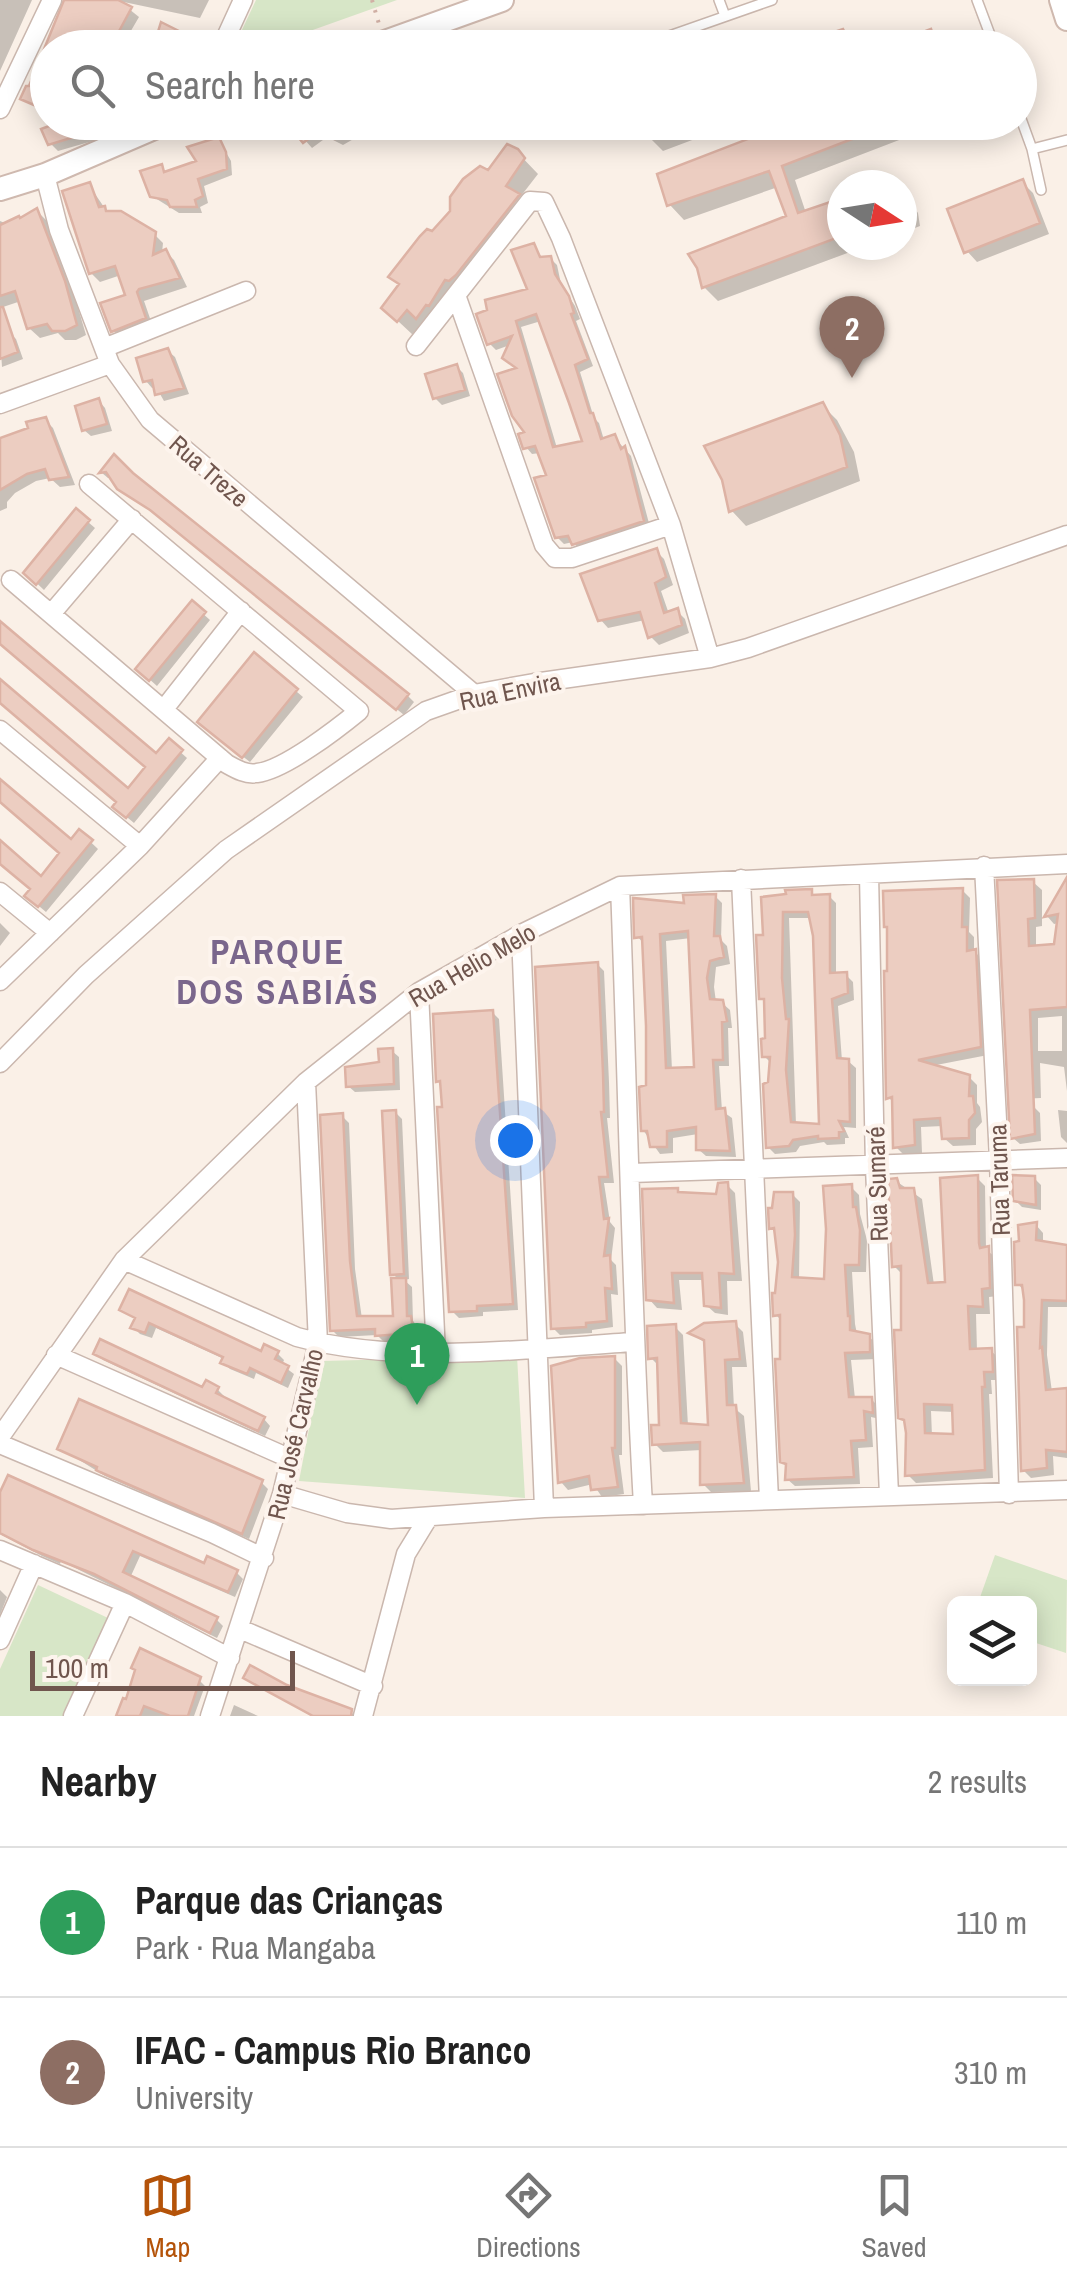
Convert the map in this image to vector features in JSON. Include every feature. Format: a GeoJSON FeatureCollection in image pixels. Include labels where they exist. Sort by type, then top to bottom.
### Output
{"type":"FeatureCollection","features":[{"type":"Feature","properties":{"kind":"street"},"geometry":{"type":"LineString","coordinates":[[38,30],[52,0]]}},
{"type":"Feature","properties":{"kind":"street"},"geometry":{"type":"LineString","coordinates":[[229,30],[242,0]]}},
{"type":"Feature","properties":{"kind":"street"},"geometry":{"type":"LineString","coordinates":[[418,30],[502,0]]}},
{"type":"Feature","properties":{"kind":"street"},"geometry":{"type":"LineString","coordinates":[[1061,0],[1067,18]]}},
{"type":"Feature","properties":{"kind":"street"},"geometry":{"type":"LineString","coordinates":[[0,109],[30,46]]}},
{"type":"Feature","properties":{"kind":"street"},"geometry":{"type":"LineString","coordinates":[[0,189],[46,175],[127,140]]}},
{"type":"Feature","properties":{"kind":"street","name":"Rua Treze"},"geometry":{"type":"LineString","coordinates":[[46,175],[59,230],[107,356],[150,420],[474,694]]}},
{"type":"Feature","properties":{"kind":"street"},"geometry":{"type":"LineString","coordinates":[[416,346],[530,201],[544,202],[671,525],[710,658]]}},
{"type":"Feature","properties":{"kind":"street"},"geometry":{"type":"LineString","coordinates":[[0,404],[246,291]]}},
{"type":"Feature","properties":{"kind":"street"},"geometry":{"type":"LineString","coordinates":[[456,296],[544,545],[556,558],[572,558],[671,525]]}},
{"type":"Feature","properties":{"kind":"street"},"geometry":{"type":"LineString","coordinates":[[11,580],[220,758],[246,773],[263,772],[310,748],[359,711],[89,484]]}},
{"type":"Feature","properties":{"kind":"street"},"geometry":{"type":"LineString","coordinates":[[52,614],[132,519]]}},
{"type":"Feature","properties":{"kind":"street","name":"Rua Envira"},"geometry":{"type":"LineString","coordinates":[[0,1063],[86,976],[226,850],[426,712],[474,694],[710,658],[748,648],[1067,535]]}},
{"type":"Feature","properties":{"kind":"street"},"geometry":{"type":"LineString","coordinates":[[164,709],[241,611]]}},
{"type":"Feature","properties":{"kind":"street"},"geometry":{"type":"LineString","coordinates":[[0,730],[140,846]]}},
{"type":"Feature","properties":{"kind":"street"},"geometry":{"type":"LineString","coordinates":[[0,981],[140,846],[220,758]]}},
{"type":"Feature","properties":{"kind":"street","name":"Rua Helio Melo"},"geometry":{"type":"LineString","coordinates":[[0,1441],[124,1260],[306,1082],[419,992],[521,934],[620,886],[1067,864]]}},
{"type":"Feature","properties":{"kind":"street","name":"Rua Taruma"},"geometry":{"type":"LineString","coordinates":[[984,866],[1010,1494]]}},
{"type":"Feature","properties":{"kind":"street","name":"Rua Sumaré"},"geometry":{"type":"LineString","coordinates":[[869,874],[889,1495]]}},
{"type":"Feature","properties":{"kind":"street"},"geometry":{"type":"LineString","coordinates":[[741,879],[769,1500]]}},
{"type":"Feature","properties":{"kind":"street"},"geometry":{"type":"LineString","coordinates":[[620,886],[633,1342],[642,1504]]}},
{"type":"Feature","properties":{"kind":"street"},"geometry":{"type":"LineString","coordinates":[[0,892],[50,933]]}},
{"type":"Feature","properties":{"kind":"street"},"geometry":{"type":"LineString","coordinates":[[521,934],[544,1508]]}},
{"type":"Feature","properties":{"kind":"street"},"geometry":{"type":"LineString","coordinates":[[419,992],[436,1354]]}},
{"type":"Feature","properties":{"kind":"street","name":"Rua José Carvalho"},"geometry":{"type":"LineString","coordinates":[[210,1716],[264,1558],[318,1343],[306,1082]]}},
{"type":"Feature","properties":{"kind":"street"},"geometry":{"type":"LineString","coordinates":[[631,1173],[752,1172],[1067,1158]]}},
{"type":"Feature","properties":{"kind":"street"},"geometry":{"type":"LineString","coordinates":[[124,1260],[318,1343],[436,1354],[633,1342]]}},
{"type":"Feature","properties":{"kind":"street"},"geometry":{"type":"LineString","coordinates":[[56,1355],[291,1459]]}},
{"type":"Feature","properties":{"kind":"street"},"geometry":{"type":"LineString","coordinates":[[0,1441],[264,1558]]}},
{"type":"Feature","properties":{"kind":"street"},"geometry":{"type":"LineString","coordinates":[[282,1494],[346,1513],[391,1519],[544,1508],[1067,1490]]}},
{"type":"Feature","properties":{"kind":"street"},"geometry":{"type":"LineString","coordinates":[[363,1716],[406,1554],[428,1518]]}},
{"type":"Feature","properties":{"kind":"street"},"geometry":{"type":"LineString","coordinates":[[0,1550],[125,1603],[230,1658]]}},
{"type":"Feature","properties":{"kind":"street"},"geometry":{"type":"LineString","coordinates":[[0,1640],[34,1564]]}},
{"type":"Feature","properties":{"kind":"street"},"geometry":{"type":"LineString","coordinates":[[73,1716],[125,1603]]}},
{"type":"Feature","properties":{"kind":"street"},"geometry":{"type":"LineString","coordinates":[[240,1629],[373,1686]]}},
{"type":"Feature","properties":{"kind":"lane"},"geometry":{"type":"LineString","coordinates":[[720,0],[726,16]]}},
{"type":"Feature","properties":{"kind":"lane"},"geometry":{"type":"LineString","coordinates":[[686,30],[772,0]]}},
{"type":"Feature","properties":{"kind":"lane"},"geometry":{"type":"LineString","coordinates":[[977,0],[988,30]]}},
{"type":"Feature","properties":{"kind":"lane"},"geometry":{"type":"LineString","coordinates":[[1029,140],[1040,190]]}},
{"type":"Feature","properties":{"kind":"lane"},"geometry":{"type":"LineString","coordinates":[[1032,149],[1067,140]]}},
{"type":"Feature","properties":{"kind":"path"},"geometry":{"type":"LineString","coordinates":[[372,0],[375,30]]}},
{"type":"Feature","properties":{"kind":"green space"},"geometry":{"type":"Polygon","coordinates":[[[256,0],[397,0],[313,30],[242,30],[256,0]]]}},
{"type":"Feature","properties":{"kind":"green space"},"geometry":{"type":"Polygon","coordinates":[[[517,1356],[525,1498],[299,1481],[322,1361],[517,1356]]]}},
{"type":"Feature","properties":{"kind":"green space"},"geometry":{"type":"Polygon","coordinates":[[[995,1555],[1067,1580],[1066,1653],[1037,1643],[1037,1596],[980,1596],[995,1555]]]}},
{"type":"Feature","properties":{"kind":"green space"},"geometry":{"type":"Polygon","coordinates":[[[38,1585],[108,1618],[64,1716],[0,1716],[0,1669],[38,1585]]]}},
{"type":"Feature","properties":{"kind":"building"},"geometry":{"type":"Polygon","coordinates":[[[64,0],[118,0],[132,7],[120,30],[52,30],[64,0]]]}},
{"type":"Feature","properties":{"kind":"building"},"geometry":{"type":"Polygon","coordinates":[[[161,22],[177,30],[159,30],[161,22]]]}},
{"type":"Feature","properties":{"kind":"building"},"geometry":{"type":"Polygon","coordinates":[[[30,84],[30,103],[20,99],[30,84]]]}},
{"type":"Feature","properties":{"kind":"building"},"geometry":{"type":"Polygon","coordinates":[[[220,140],[227,169],[198,179],[203,196],[195,200],[197,207],[170,207],[167,200],[150,197],[140,171],[162,164],[164,172],[196,161],[187,147],[220,140]]]}},
{"type":"Feature","properties":{"kind":"building"},"geometry":{"type":"Polygon","coordinates":[[[745,140],[849,140],[782,166],[798,213],[827,203],[827,242],[702,288],[688,254],[786,216],[769,171],[667,206],[657,174],[745,140]]]}},
{"type":"Feature","properties":{"kind":"building"},"geometry":{"type":"Polygon","coordinates":[[[507,144],[525,158],[506,186],[520,194],[456,275],[445,280],[429,306],[416,319],[407,310],[397,322],[381,308],[399,284],[388,277],[420,236],[427,229],[432,231],[450,211],[450,197],[463,179],[480,166],[488,170],[507,144]]]}},
{"type":"Feature","properties":{"kind":"building"},"geometry":{"type":"Polygon","coordinates":[[[1023,179],[1040,223],[964,253],[947,209],[1023,179]]]}},
{"type":"Feature","properties":{"kind":"building"},"geometry":{"type":"Polygon","coordinates":[[[90,182],[99,207],[121,211],[156,232],[153,255],[166,249],[180,278],[139,289],[146,318],[111,332],[100,303],[125,295],[115,266],[89,274],[62,191],[90,182]]]}},
{"type":"Feature","properties":{"kind":"building"},"geometry":{"type":"Polygon","coordinates":[[[37,208],[77,325],[65,331],[52,331],[47,324],[27,329],[15,291],[0,296],[0,225],[37,208]]]}},
{"type":"Feature","properties":{"kind":"building"},"geometry":{"type":"Polygon","coordinates":[[[534,243],[540,257],[551,256],[555,274],[569,296],[574,313],[571,314],[588,359],[575,365],[590,413],[601,439],[615,434],[621,449],[625,446],[644,521],[572,545],[568,536],[555,538],[534,478],[546,475],[535,446],[523,449],[518,434],[524,432],[512,416],[497,374],[516,368],[502,358],[512,336],[487,345],[476,314],[487,310],[485,300],[527,289],[511,250],[534,243]],[[536,314],[516,321],[553,447],[582,441],[536,314]]]}},
{"type":"Feature","properties":{"kind":"building"},"geometry":{"type":"Polygon","coordinates":[[[0,307],[18,352],[0,359],[0,307]]]}},
{"type":"Feature","properties":{"kind":"building"},"geometry":{"type":"Polygon","coordinates":[[[168,348],[184,388],[155,395],[152,380],[143,382],[136,358],[168,348]]]}},
{"type":"Feature","properties":{"kind":"building"},"geometry":{"type":"Polygon","coordinates":[[[457,364],[465,390],[433,399],[425,374],[457,364]]]}},
{"type":"Feature","properties":{"kind":"building"},"geometry":{"type":"Polygon","coordinates":[[[99,398],[107,424],[82,431],[75,406],[99,398]]]}},
{"type":"Feature","properties":{"kind":"building"},"geometry":{"type":"Polygon","coordinates":[[[823,402],[840,435],[847,467],[729,512],[722,480],[704,446],[823,402]]]}},
{"type":"Feature","properties":{"kind":"building"},"geometry":{"type":"Polygon","coordinates":[[[46,417],[69,477],[49,480],[45,469],[27,474],[0,490],[0,438],[28,428],[26,422],[46,417]]]}},
{"type":"Feature","properties":{"kind":"building"},"geometry":{"type":"Polygon","coordinates":[[[114,454],[409,694],[396,710],[150,510],[117,489],[106,472],[99,473],[114,454]]]}},
{"type":"Feature","properties":{"kind":"building"},"geometry":{"type":"Polygon","coordinates":[[[76,508],[90,520],[36,585],[23,573],[76,508]]]}},
{"type":"Feature","properties":{"kind":"building"},"geometry":{"type":"Polygon","coordinates":[[[657,548],[666,577],[655,583],[664,613],[678,608],[682,625],[648,638],[640,612],[598,621],[580,574],[657,548]]]}},
{"type":"Feature","properties":{"kind":"building"},"geometry":{"type":"Polygon","coordinates":[[[192,600],[206,612],[149,681],[135,669],[192,600]]]}},
{"type":"Feature","properties":{"kind":"building"},"geometry":{"type":"Polygon","coordinates":[[[0,621],[156,753],[169,738],[183,750],[126,818],[112,807],[116,802],[0,703],[0,679],[128,788],[145,767],[0,644],[0,621]]]}},
{"type":"Feature","properties":{"kind":"building"},"geometry":{"type":"Polygon","coordinates":[[[254,652],[298,689],[242,758],[197,722],[254,652]]]}},
{"type":"Feature","properties":{"kind":"building"},"geometry":{"type":"Polygon","coordinates":[[[0,779],[71,839],[79,829],[93,840],[38,907],[24,896],[30,889],[0,864],[0,840],[41,876],[59,853],[0,802],[0,779]]]}},
{"type":"Feature","properties":{"kind":"building"},"geometry":{"type":"Polygon","coordinates":[[[1067,877],[1067,1007],[1030,1010],[1035,1134],[1010,1139],[997,880],[1034,879],[1035,918],[1028,919],[1029,946],[1054,944],[1058,914],[1044,917],[1067,877]]]}},
{"type":"Feature","properties":{"kind":"building"},"geometry":{"type":"Polygon","coordinates":[[[963,888],[962,927],[967,927],[967,951],[976,949],[981,1047],[918,1060],[970,1075],[969,1096],[973,1096],[975,1113],[969,1120],[969,1138],[942,1139],[940,1118],[914,1120],[915,1145],[893,1148],[892,1097],[886,1099],[887,927],[883,891],[963,888]]]}},
{"type":"Feature","properties":{"kind":"building"},"geometry":{"type":"Polygon","coordinates":[[[812,889],[812,895],[830,894],[830,973],[847,972],[848,993],[832,999],[837,1058],[849,1059],[850,1122],[839,1121],[844,1131],[839,1132],[839,1138],[818,1136],[793,1140],[789,1146],[766,1148],[763,1084],[768,1082],[770,1057],[762,1057],[764,999],[759,999],[756,935],[763,935],[761,897],[786,894],[785,890],[812,889]],[[783,912],[782,978],[789,1019],[786,1070],[791,1122],[819,1124],[813,936],[808,912],[783,912]]]}},
{"type":"Feature","properties":{"kind":"building"},"geometry":{"type":"Polygon","coordinates":[[[716,894],[714,936],[720,936],[724,957],[710,961],[707,978],[710,999],[723,1000],[727,1021],[722,1022],[723,1060],[713,1060],[716,1109],[725,1108],[730,1151],[696,1150],[696,1127],[667,1131],[667,1147],[650,1147],[647,1131],[641,1131],[639,1087],[646,1085],[646,1026],[642,937],[634,938],[633,898],[684,903],[683,895],[716,894]],[[688,931],[660,934],[666,1068],[694,1067],[688,931]]]}},
{"type":"Feature","properties":{"kind":"building"},"geometry":{"type":"Polygon","coordinates":[[[598,962],[601,1112],[608,1177],[599,1177],[604,1219],[609,1218],[604,1256],[610,1255],[612,1289],[605,1288],[607,1321],[551,1329],[535,967],[598,962]]]}},
{"type":"Feature","properties":{"kind":"building"},"geometry":{"type":"Polygon","coordinates":[[[493,1010],[513,1304],[449,1312],[437,1107],[442,1107],[440,1081],[436,1082],[433,1014],[493,1010]]]}},
{"type":"Feature","properties":{"kind":"building"},"geometry":{"type":"Polygon","coordinates":[[[393,1048],[394,1084],[346,1087],[345,1067],[379,1062],[378,1049],[393,1048]]]}},
{"type":"Feature","properties":{"kind":"building"},"geometry":{"type":"Polygon","coordinates":[[[396,1110],[404,1274],[390,1275],[382,1111],[396,1110]]]}},
{"type":"Feature","properties":{"kind":"building"},"geometry":{"type":"Polygon","coordinates":[[[343,1113],[350,1261],[357,1316],[393,1316],[391,1278],[406,1278],[407,1316],[411,1316],[414,1333],[375,1336],[375,1329],[330,1331],[320,1115],[343,1113]]]}},
{"type":"Feature","properties":{"kind":"building"},"geometry":{"type":"Polygon","coordinates":[[[978,1175],[979,1243],[980,1248],[989,1246],[990,1288],[982,1289],[983,1307],[968,1306],[970,1349],[992,1348],[993,1372],[984,1372],[982,1387],[985,1470],[905,1476],[906,1433],[904,1420],[898,1418],[894,1330],[901,1330],[901,1266],[892,1267],[888,1179],[897,1178],[900,1188],[914,1188],[928,1283],[945,1282],[940,1178],[978,1175]],[[924,1404],[925,1433],[953,1434],[952,1405],[924,1404]]]}},
{"type":"Feature","properties":{"kind":"building"},"geometry":{"type":"Polygon","coordinates":[[[1012,1175],[1035,1176],[1036,1205],[1013,1201],[1012,1175]]]}},
{"type":"Feature","properties":{"kind":"building"},"geometry":{"type":"Polygon","coordinates":[[[728,1182],[734,1274],[719,1273],[721,1308],[704,1306],[702,1273],[672,1273],[674,1303],[646,1300],[642,1189],[678,1188],[678,1192],[716,1194],[718,1183],[728,1182]]]}},
{"type":"Feature","properties":{"kind":"building"},"geometry":{"type":"Polygon","coordinates":[[[852,1184],[860,1230],[859,1265],[845,1265],[848,1316],[850,1330],[870,1334],[870,1352],[845,1353],[849,1397],[872,1397],[873,1413],[864,1411],[866,1440],[851,1441],[854,1477],[785,1480],[786,1464],[780,1462],[775,1359],[780,1359],[780,1315],[773,1316],[772,1293],[778,1262],[768,1208],[772,1208],[774,1192],[793,1192],[792,1277],[824,1279],[823,1186],[852,1184]]]}},
{"type":"Feature","properties":{"kind":"building"},"geometry":{"type":"Polygon","coordinates":[[[1037,1222],[1036,1240],[1067,1245],[1067,1301],[1042,1300],[1040,1348],[1046,1390],[1067,1388],[1067,1452],[1046,1450],[1047,1468],[1021,1471],[1017,1327],[1024,1327],[1024,1300],[1022,1285],[1015,1285],[1014,1242],[1019,1241],[1018,1225],[1037,1222]]]}},
{"type":"Feature","properties":{"kind":"building"},"geometry":{"type":"Polygon","coordinates":[[[129,1289],[261,1351],[264,1344],[279,1351],[275,1359],[289,1366],[281,1383],[250,1368],[247,1374],[220,1363],[223,1357],[149,1323],[145,1333],[130,1328],[135,1318],[119,1310],[129,1289]]]}},
{"type":"Feature","properties":{"kind":"building"},"geometry":{"type":"Polygon","coordinates":[[[736,1321],[740,1359],[725,1360],[727,1405],[736,1405],[744,1483],[700,1485],[700,1442],[652,1445],[651,1425],[659,1425],[657,1358],[648,1359],[647,1326],[676,1324],[681,1423],[708,1425],[704,1340],[688,1333],[704,1323],[736,1321]]]}},
{"type":"Feature","properties":{"kind":"building"},"geometry":{"type":"Polygon","coordinates":[[[100,1339],[202,1387],[206,1380],[219,1387],[216,1393],[265,1417],[258,1431],[93,1354],[100,1339]]]}},
{"type":"Feature","properties":{"kind":"building"},"geometry":{"type":"Polygon","coordinates":[[[615,1356],[612,1448],[618,1487],[591,1490],[589,1476],[558,1483],[551,1366],[580,1358],[615,1356]]]}},
{"type":"Feature","properties":{"kind":"building"},"geometry":{"type":"Polygon","coordinates":[[[79,1399],[263,1480],[242,1534],[57,1449],[79,1399]]]}},
{"type":"Feature","properties":{"kind":"building"},"geometry":{"type":"Polygon","coordinates":[[[8,1475],[204,1563],[207,1556],[238,1570],[228,1592],[133,1551],[123,1572],[218,1617],[210,1633],[94,1574],[0,1533],[0,1492],[8,1475]]]}},
{"type":"Feature","properties":{"kind":"building"},"geometry":{"type":"Polygon","coordinates":[[[140,1648],[201,1677],[188,1716],[170,1716],[144,1706],[140,1716],[116,1716],[123,1698],[126,1699],[135,1670],[131,1668],[140,1648]]]}},
{"type":"Feature","properties":{"kind":"building"},"geometry":{"type":"Polygon","coordinates":[[[250,1665],[287,1685],[352,1709],[351,1716],[313,1716],[243,1678],[250,1665]]]}},
{"type":"Feature","properties":{"kind":"place","name":"IFAC - Campus Rio Branco"},"geometry":{"type":"Point","coordinates":[852,378]}},
{"type":"Feature","properties":{"kind":"place","name":"Parque das Crianças"},"geometry":{"type":"Point","coordinates":[417,1405]}},
{"type":"Feature","properties":{"kind":"district","name":"PARQUE DOS SABIÁS"},"geometry":{"type":"Point","coordinates":[278,971]}}]}
